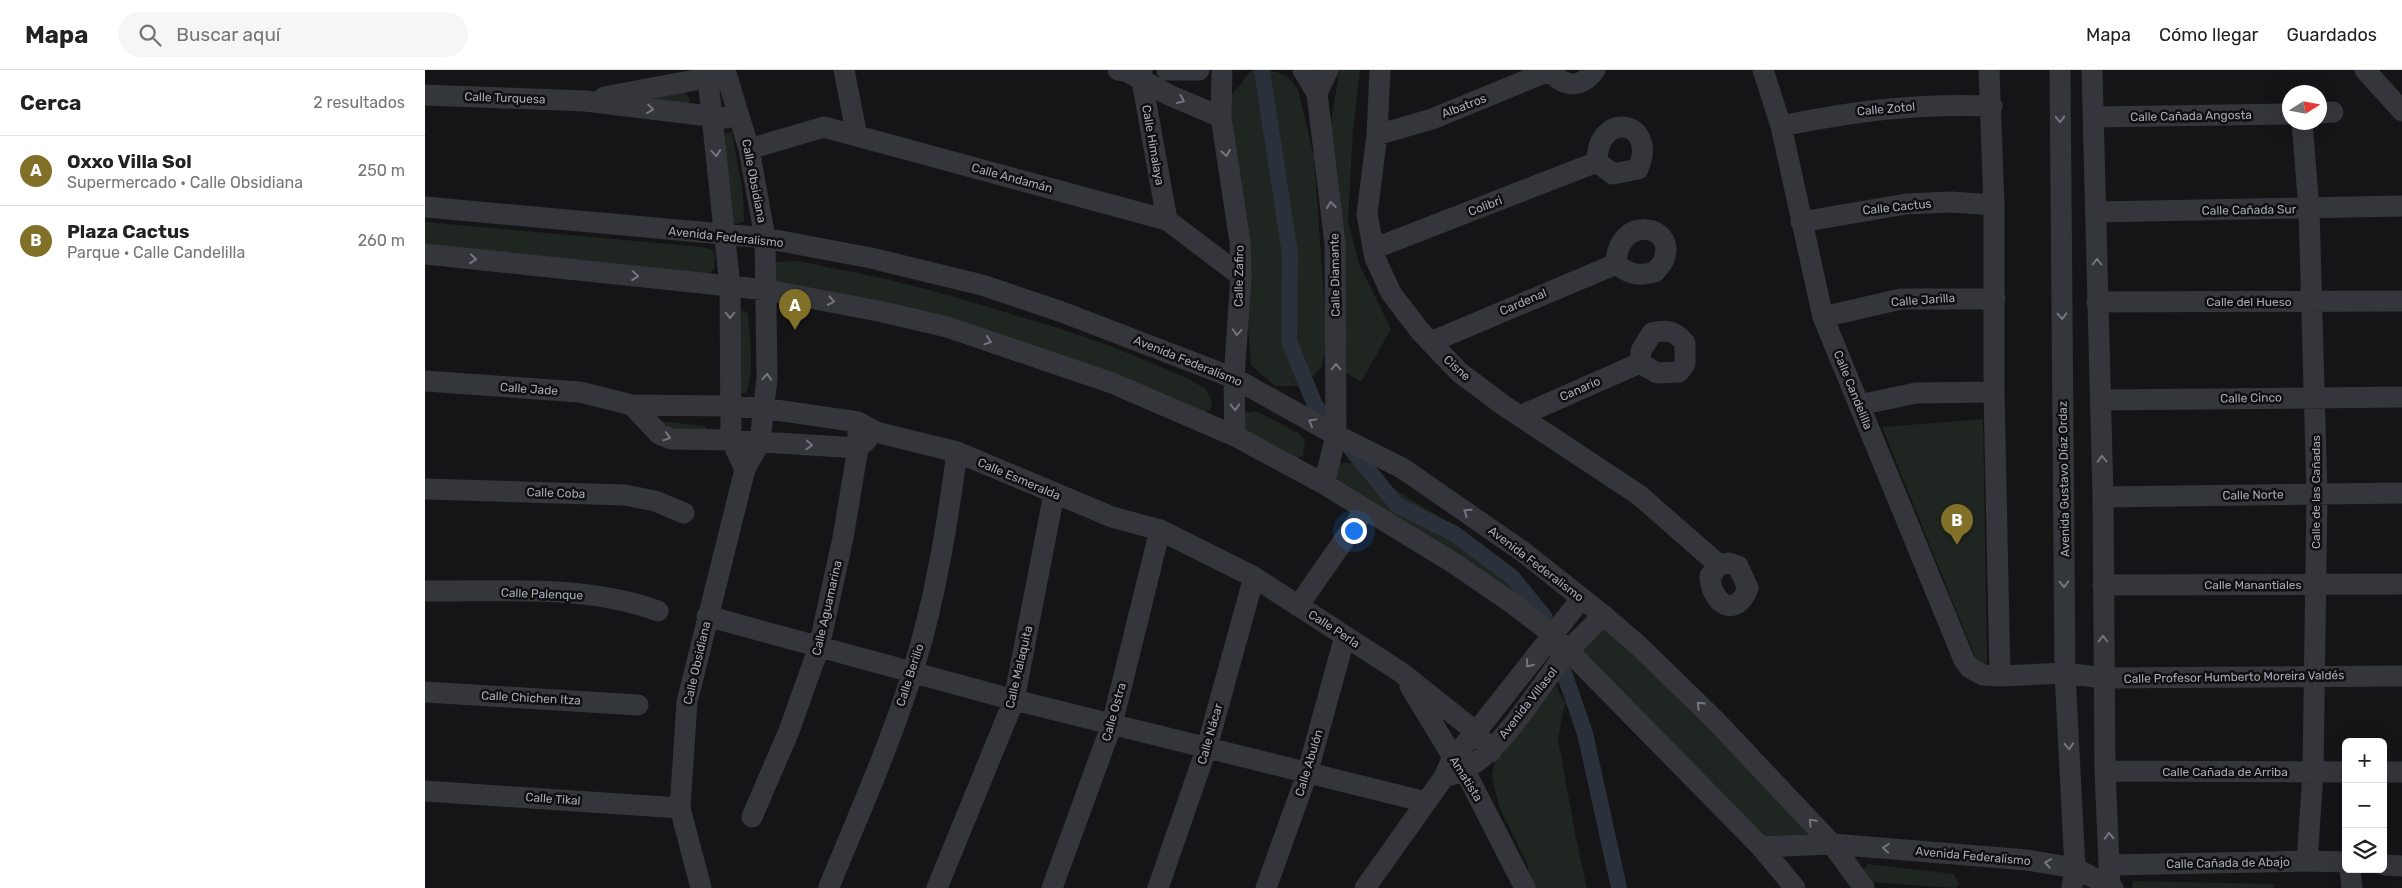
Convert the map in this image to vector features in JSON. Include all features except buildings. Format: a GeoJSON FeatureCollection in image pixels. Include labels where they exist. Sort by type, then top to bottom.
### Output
{"type":"FeatureCollection","features":[{"type":"Feature","properties":{"kind":"street"},"geometry":{"type":"LineString","coordinates":[[844,70],[857,136]]}},
{"type":"Feature","properties":{"kind":"street"},"geometry":{"type":"LineString","coordinates":[[1167,70],[1199,70]]}},
{"type":"Feature","properties":{"kind":"street","name":"Calle Zafiro"},"geometry":{"type":"LineString","coordinates":[[1222,70],[1221,117],[1240,242],[1241,276],[1234,378],[1235,436]]}},
{"type":"Feature","properties":{"kind":"street","name":"Calle Diamante"},"geometry":{"type":"LineString","coordinates":[[1303,70],[1317,93],[1335,244],[1336,435],[1324,484]]}},
{"type":"Feature","properties":{"kind":"street"},"geometry":{"type":"LineString","coordinates":[[1317,93],[1328,70]]}},
{"type":"Feature","properties":{"kind":"street","name":"Cisne"},"geometry":{"type":"LineString","coordinates":[[1380,70],[1377,135],[1367,214],[1379,270],[1391,294],[1459,372],[1520,416],[1639,495],[1719,565]]}},
{"type":"Feature","properties":{"kind":"street","name":"Albatros"},"geometry":{"type":"LineString","coordinates":[[1377,135],[1431,119],[1549,70],[1560,81],[1577,84],[1588,80],[1595,70]]}},
{"type":"Feature","properties":{"kind":"street","name":"Calle Candelilla"},"geometry":{"type":"LineString","coordinates":[[1763,70],[1781,126],[1823,317],[1964,660],[1976,672],[2000,676],[2065,674]]}},
{"type":"Feature","properties":{"kind":"street"},"geometry":{"type":"LineString","coordinates":[[1989,70],[1992,106],[1994,205],[1994,392],[2000,676]]}},
{"type":"Feature","properties":{"kind":"street","name":"Avenida Gustavo Díaz Ordaz"},"geometry":{"type":"LineString","coordinates":[[2060,70],[2065,674],[2073,878]]}},
{"type":"Feature","properties":{"kind":"street"},"geometry":{"type":"LineString","coordinates":[[2092,70],[2103,497],[2105,771],[2111,882]]}},
{"type":"Feature","properties":{"kind":"street"},"geometry":{"type":"LineString","coordinates":[[2365,70],[2402,111]]}},
{"type":"Feature","properties":{"kind":"street"},"geometry":{"type":"LineString","coordinates":[[1131,72],[1221,117]]}},
{"type":"Feature","properties":{"kind":"street","name":"Calle Himalaya"},"geometry":{"type":"LineString","coordinates":[[1131,72],[1167,220]]}},
{"type":"Feature","properties":{"kind":"street"},"geometry":{"type":"LineString","coordinates":[[717,73],[713,117],[730,286],[729,406],[731,440],[745,469]]}},
{"type":"Feature","properties":{"kind":"street","name":"Calle Turquesa"},"geometry":{"type":"LineString","coordinates":[[585,101],[717,73]]}},
{"type":"Feature","properties":{"kind":"street","name":"Calle Obsidiana"},"geometry":{"type":"LineString","coordinates":[[701,888],[680,808],[687,702],[745,469],[760,442],[762,408],[767,378],[765,238],[749,149],[740,119],[717,73]]}},
{"type":"Feature","properties":{"kind":"street","name":"Calle Turquesa"},"geometry":{"type":"LineString","coordinates":[[425,95],[585,101],[740,119]]}},
{"type":"Feature","properties":{"kind":"street","name":"Calle Zotol"},"geometry":{"type":"LineString","coordinates":[[1781,126],[1842,113],[1882,108],[1939,104],[1992,106]]}},
{"type":"Feature","properties":{"kind":"street","name":"Calle Cañada Angosta"},"geometry":{"type":"LineString","coordinates":[[2093,117],[2282,114]]}},
{"type":"Feature","properties":{"kind":"street","name":"Calle Andamán"},"geometry":{"type":"LineString","coordinates":[[749,149],[824,127],[1167,220]]}},
{"type":"Feature","properties":{"kind":"street","name":"Calle de las Cañadas"},"geometry":{"type":"LineString","coordinates":[[2303,130],[2309,209],[2316,397],[2317,494],[2313,772],[2307,861]]}},
{"type":"Feature","properties":{"kind":"street","name":"Colibri"},"geometry":{"type":"LineString","coordinates":[[1373,249],[1597,162]]}},
{"type":"Feature","properties":{"kind":"street","name":"Calle Cactus"},"geometry":{"type":"LineString","coordinates":[[1801,222],[1906,204],[1951,202],[1994,205]]}},
{"type":"Feature","properties":{"kind":"street","name":"Calle Cañada Sur"},"geometry":{"type":"LineString","coordinates":[[2097,212],[2402,206]]}},
{"type":"Feature","properties":{"kind":"street","name":"Avenida Federalismo"},"geometry":{"type":"LineString","coordinates":[[425,207],[724,236],[765,238],[871,258],[982,285],[1062,312],[1234,378],[1336,435],[1402,468],[1522,551],[1603,615],[1639,646],[1715,720],[1832,844],[1864,888]]}},
{"type":"Feature","properties":{"kind":"street"},"geometry":{"type":"LineString","coordinates":[[1167,220],[1241,276]]}},
{"type":"Feature","properties":{"kind":"street"},"geometry":{"type":"LineString","coordinates":[[425,254],[767,290],[874,310],[947,327],[1112,383],[1235,436],[1324,484],[1452,562],[1512,603],[1552,634],[1761,847],[1795,888]]}},
{"type":"Feature","properties":{"kind":"street","name":"Cardenal"},"geometry":{"type":"LineString","coordinates":[[1431,342],[1616,264]]}},
{"type":"Feature","properties":{"kind":"street","name":"Calle Jarilla"},"geometry":{"type":"LineString","coordinates":[[1823,317],[1901,299],[1995,299]]}},
{"type":"Feature","properties":{"kind":"street","name":"Calle del Hueso"},"geometry":{"type":"LineString","coordinates":[[2097,302],[2402,301]]}},
{"type":"Feature","properties":{"kind":"street","name":"Canario"},"geometry":{"type":"LineString","coordinates":[[1520,416],[1640,363]]}},
{"type":"Feature","properties":{"kind":"street","name":"Calle Jade"},"geometry":{"type":"LineString","coordinates":[[425,381],[580,392],[632,405],[762,408]]}},
{"type":"Feature","properties":{"kind":"street"},"geometry":{"type":"LineString","coordinates":[[1859,405],[1916,393],[1994,392]]}},
{"type":"Feature","properties":{"kind":"street","name":"Calle Cinco"},"geometry":{"type":"LineString","coordinates":[[2100,400],[2402,397]]}},
{"type":"Feature","properties":{"kind":"street"},"geometry":{"type":"LineString","coordinates":[[632,405],[659,434],[671,439],[731,440],[857,448],[867,427]]}},
{"type":"Feature","properties":{"kind":"street","name":"Calle Esmeralda"},"geometry":{"type":"LineString","coordinates":[[762,408],[867,427],[957,452],[1112,517],[1160,530]]}},
{"type":"Feature","properties":{"kind":"street","name":"Calle Aguamarina"},"geometry":{"type":"LineString","coordinates":[[752,817],[789,731],[819,647],[843,538],[857,448]]}},
{"type":"Feature","properties":{"kind":"street","name":"Calle Berilio"},"geometry":{"type":"LineString","coordinates":[[829,887],[884,753],[913,671],[943,552],[957,452]]}},
{"type":"Feature","properties":{"kind":"street","name":"Calle Coba"},"geometry":{"type":"LineString","coordinates":[[425,489],[625,496],[655,501],[684,513]]}},
{"type":"Feature","properties":{"kind":"street","name":"Calle Norte"},"geometry":{"type":"LineString","coordinates":[[2103,497],[2402,493]]}},
{"type":"Feature","properties":{"kind":"street","name":"Calle Malaquita"},"geometry":{"type":"LineString","coordinates":[[937,888],[1014,700],[1054,494]]}},
{"type":"Feature","properties":{"kind":"street"},"geometry":{"type":"LineString","coordinates":[[1298,606],[1365,510]]}},
{"type":"Feature","properties":{"kind":"street","name":"Calle Perla"},"geometry":{"type":"LineString","coordinates":[[1160,530],[1253,577],[1402,673],[1476,732],[1491,752]]}},
{"type":"Feature","properties":{"kind":"street","name":"Calle Ostra"},"geometry":{"type":"LineString","coordinates":[[1052,888],[1113,724],[1160,530]]}},
{"type":"Feature","properties":{"kind":"street","name":"Calle Nácar"},"geometry":{"type":"LineString","coordinates":[[1158,888],[1207,747],[1253,577]]}},
{"type":"Feature","properties":{"kind":"street","name":"Calle Manantiales"},"geometry":{"type":"LineString","coordinates":[[2103,585],[2402,584]]}},
{"type":"Feature","properties":{"kind":"street","name":"Calle Palenque"},"geometry":{"type":"LineString","coordinates":[[425,591],[576,593],[620,600],[658,611]]}},
{"type":"Feature","properties":{"kind":"street","name":"Avenida Villasol"},"geometry":{"type":"LineString","coordinates":[[1459,764],[1476,732],[1581,599]]}},
{"type":"Feature","properties":{"kind":"street","name":"Avenida Villasol"},"geometry":{"type":"LineString","coordinates":[[1365,888],[1444,777],[1459,764],[1491,752],[1569,651],[1603,615]]}},
{"type":"Feature","properties":{"kind":"street"},"geometry":{"type":"LineString","coordinates":[[707,616],[1014,700],[1426,802]]}},
{"type":"Feature","properties":{"kind":"street","name":"Calle Abulón"},"geometry":{"type":"LineString","coordinates":[[1266,888],[1307,774],[1345,636]]}},
{"type":"Feature","properties":{"kind":"street","name":"Amatista"},"geometry":{"type":"LineString","coordinates":[[1402,673],[1459,764],[1521,885]]}},
{"type":"Feature","properties":{"kind":"street","name":"Calle Profesor Humberto Moreira Valdés"},"geometry":{"type":"LineString","coordinates":[[2065,674],[2103,678],[2402,676]]}},
{"type":"Feature","properties":{"kind":"street","name":"Calle Chichen Itza"},"geometry":{"type":"LineString","coordinates":[[425,692],[638,705]]}},
{"type":"Feature","properties":{"kind":"street","name":"Calle Cañada de Arriba"},"geometry":{"type":"LineString","coordinates":[[2105,771],[2342,772]]}},
{"type":"Feature","properties":{"kind":"street"},"geometry":{"type":"LineString","coordinates":[[2387,772],[2402,772]]}},
{"type":"Feature","properties":{"kind":"street","name":"Calle Tikal"},"geometry":{"type":"LineString","coordinates":[[425,791],[680,808]]}},
{"type":"Feature","properties":{"kind":"street","name":"Avenida Federalismo"},"geometry":{"type":"LineString","coordinates":[[1761,847],[1832,844],[2027,860],[2073,878],[2111,882]]}},
{"type":"Feature","properties":{"kind":"street","name":"Calle Cañada de Abajo"},"geometry":{"type":"LineString","coordinates":[[2111,882],[2307,861],[2342,862]]}},
{"type":"Feature","properties":{"kind":"street"},"geometry":{"type":"LineString","coordinates":[[2387,865],[2402,866]]}},
{"type":"Feature","properties":{"kind":"street"},"geometry":{"type":"LineString","coordinates":[[2350,873],[2352,888]]}},
{"type":"Feature","properties":{"kind":"shaded area"},"geometry":{"type":"Polygon","coordinates":[[[1252,70],[1279,72],[1294,83],[1298,90],[1314,157],[1327,339],[1322,367],[1302,386],[1275,386],[1251,365],[1229,98],[1252,70]]]}},
{"type":"Feature","properties":{"kind":"shaded area"},"geometry":{"type":"Polygon","coordinates":[[[1339,70],[1360,70],[1353,131],[1348,221],[1359,264],[1391,329],[1361,382],[1342,370],[1329,137],[1339,70]]]}},
{"type":"Feature","properties":{"kind":"shaded area"},"geometry":{"type":"Polygon","coordinates":[[[685,91],[690,100],[688,104],[626,96],[685,91]]]}},
{"type":"Feature","properties":{"kind":"shaded area"},"geometry":{"type":"Polygon","coordinates":[[[732,132],[743,194],[744,221],[737,224],[733,222],[722,134],[732,132]]]}},
{"type":"Feature","properties":{"kind":"shaded area"},"geometry":{"type":"Polygon","coordinates":[[[425,222],[703,247],[712,250],[715,256],[714,269],[707,274],[425,249],[425,222]]]}},
{"type":"Feature","properties":{"kind":"shaded area"},"geometry":{"type":"Polygon","coordinates":[[[797,261],[882,278],[948,295],[1108,345],[1185,377],[1206,389],[1212,402],[1210,410],[1202,413],[776,281],[773,270],[776,262],[797,261]]]}},
{"type":"Feature","properties":{"kind":"shaded area"},"geometry":{"type":"Polygon","coordinates":[[[739,310],[748,313],[750,333],[751,364],[746,393],[740,393],[739,310]]]}},
{"type":"Feature","properties":{"kind":"shaded area"},"geometry":{"type":"Polygon","coordinates":[[[1256,411],[1298,433],[1305,440],[1303,456],[1296,458],[1242,434],[1244,413],[1256,411]]]}},
{"type":"Feature","properties":{"kind":"shaded area"},"geometry":{"type":"Polygon","coordinates":[[[1983,419],[1987,663],[1978,664],[1882,427],[1983,419]]]}},
{"type":"Feature","properties":{"kind":"shaded area"},"geometry":{"type":"Polygon","coordinates":[[[660,421],[705,426],[708,432],[669,432],[660,421]]]}},
{"type":"Feature","properties":{"kind":"shaded area"},"geometry":{"type":"Polygon","coordinates":[[[1338,463],[1351,463],[1446,521],[1520,573],[1524,582],[1520,594],[1505,590],[1332,483],[1338,463]]]}},
{"type":"Feature","properties":{"kind":"shaded area"},"geometry":{"type":"Polygon","coordinates":[[[1603,616],[1820,832],[1769,846],[1569,650],[1603,616]]]}},
{"type":"Feature","properties":{"kind":"shaded area"},"geometry":{"type":"Polygon","coordinates":[[[1556,686],[1565,703],[1558,739],[1587,888],[1533,888],[1527,864],[1499,806],[1492,776],[1495,761],[1502,750],[1556,686]]]}},
{"type":"Feature","properties":{"kind":"shaded area"},"geometry":{"type":"Polygon","coordinates":[[[1868,864],[1954,874],[1959,884],[1956,888],[1868,882],[1863,869],[1868,864]]]}},
{"type":"Feature","properties":{"kind":"shaded area"},"geometry":{"type":"Polygon","coordinates":[[[2133,881],[2275,884],[2273,888],[2132,888],[2133,881]]]}},
{"type":"Feature","properties":{"kind":"waterway"},"geometry":{"type":"LineString","coordinates":[[1262,70],[1290,254],[1289,341],[1315,405],[1397,505],[1455,534],[1512,577],[1544,616],[1549,630]]}},
{"type":"Feature","properties":{"kind":"waterway"},"geometry":{"type":"LineString","coordinates":[[1557,653],[1585,733],[1619,888]]}},
{"type":"Feature","properties":{"kind":"place","name":"Oxxo Villa Sol"},"geometry":{"type":"Point","coordinates":[795,330]}},
{"type":"Feature","properties":{"kind":"place","name":"Plaza Cactus"},"geometry":{"type":"Point","coordinates":[1957,545]}}]}
